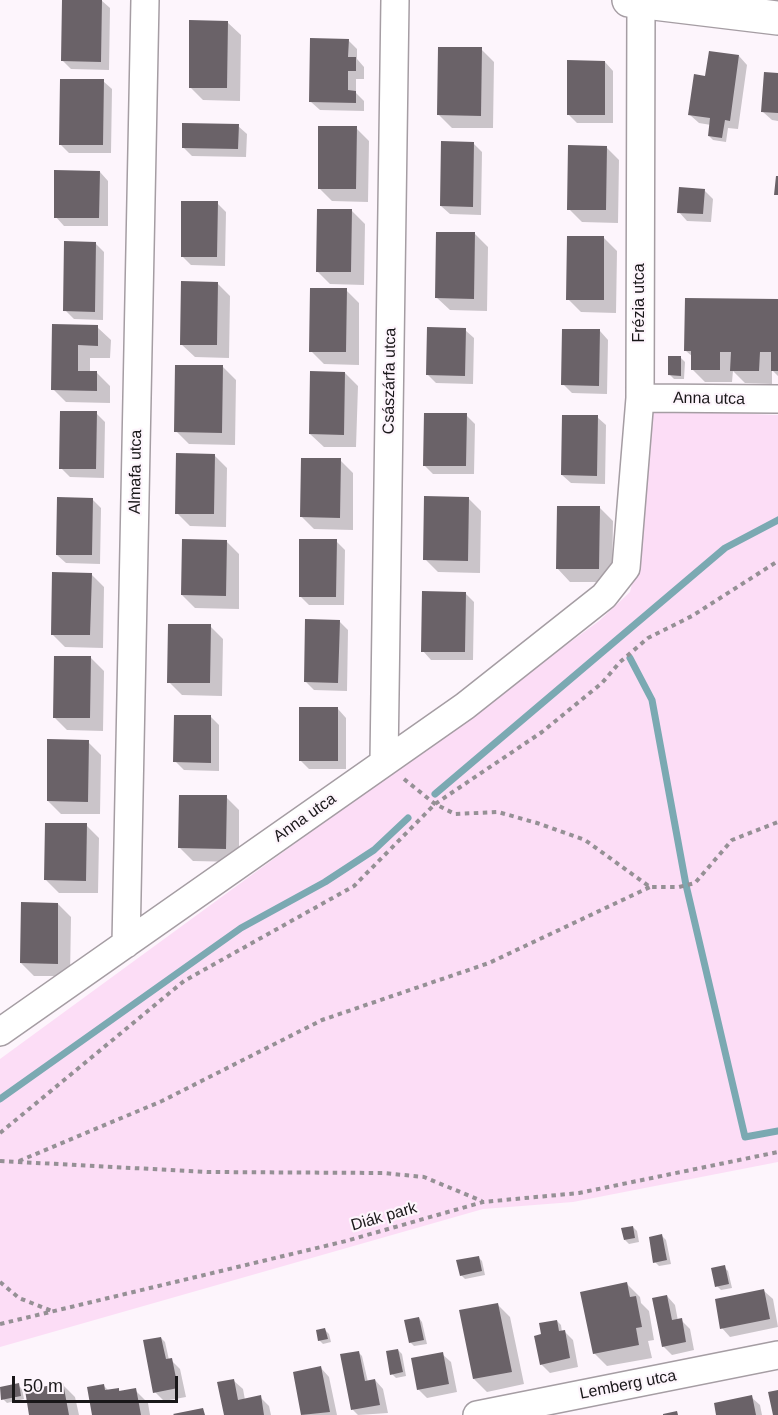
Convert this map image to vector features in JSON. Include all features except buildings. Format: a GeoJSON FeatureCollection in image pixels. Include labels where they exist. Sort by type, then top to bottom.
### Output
{"type":"FeatureCollection","features":[{"type":"Feature","properties":{"kind":"main road"},"geometry":{"type":"LineString","coordinates":[[635,1],[778,18]]}},
{"type":"Feature","properties":{"kind":"street","name":"Almafa utca"},"geometry":{"type":"LineString","coordinates":[[126,944],[145,0]]}},
{"type":"Feature","properties":{"kind":"street","name":"Császárfa utca"},"geometry":{"type":"LineString","coordinates":[[384,762],[395,0]]}},
{"type":"Feature","properties":{"kind":"street","name":"Frézia utca"},"geometry":{"type":"LineString","coordinates":[[604,596],[626,568],[640,398],[635,1]]}},
{"type":"Feature","properties":{"kind":"street","name":"Anna utca"},"geometry":{"type":"LineString","coordinates":[[640,398],[778,399]]}},
{"type":"Feature","properties":{"kind":"street","name":"Anna utca"},"geometry":{"type":"LineString","coordinates":[[0,1032],[465,706],[604,596]]}},
{"type":"Feature","properties":{"kind":"street","name":"Lemberg utca"},"geometry":{"type":"LineString","coordinates":[[477,1415],[778,1355]]}},
{"type":"Feature","properties":{"kind":"path"},"geometry":{"type":"LineString","coordinates":[[0,1134],[184,981],[354,886],[435,804],[542,732],[602,683],[620,662],[648,638],[692,616],[778,561]]}},
{"type":"Feature","properties":{"kind":"path"},"geometry":{"type":"LineString","coordinates":[[384,762],[435,804],[455,814],[498,812],[585,840],[650,887]]}},
{"type":"Feature","properties":{"kind":"path"},"geometry":{"type":"LineString","coordinates":[[18,1161],[162,1101],[322,1020],[489,963],[650,887],[679,887],[695,883],[732,840],[778,822]]}},
{"type":"Feature","properties":{"kind":"path","name":"Diák park"},"geometry":{"type":"LineString","coordinates":[[0,1324],[345,1241],[483,1202],[579,1192],[778,1152]]}},
{"type":"Feature","properties":{"kind":"path"},"geometry":{"type":"LineString","coordinates":[[0,1161],[208,1172],[383,1173],[424,1177],[483,1202]]}},
{"type":"Feature","properties":{"kind":"path"},"geometry":{"type":"LineString","coordinates":[[0,1282],[19,1298],[52,1312]]}},
{"type":"Feature","properties":{"kind":"shaded area"},"geometry":{"type":"Polygon","coordinates":[[[656,410],[778,415],[778,1162],[573,1202],[483,1209],[0,1347],[0,1059],[599,621],[630,592],[643,539],[643,424],[656,410]]]}},
{"type":"Feature","properties":{"kind":"waterway"},"geometry":{"type":"LineString","coordinates":[[435,794],[725,548],[778,520]]}},
{"type":"Feature","properties":{"kind":"waterway"},"geometry":{"type":"LineString","coordinates":[[630,658],[652,700],[686,885],[745,1137],[778,1131]]}},
{"type":"Feature","properties":{"kind":"waterway"},"geometry":{"type":"LineString","coordinates":[[0,1099],[241,928],[325,882],[374,850],[408,818]]}}]}
